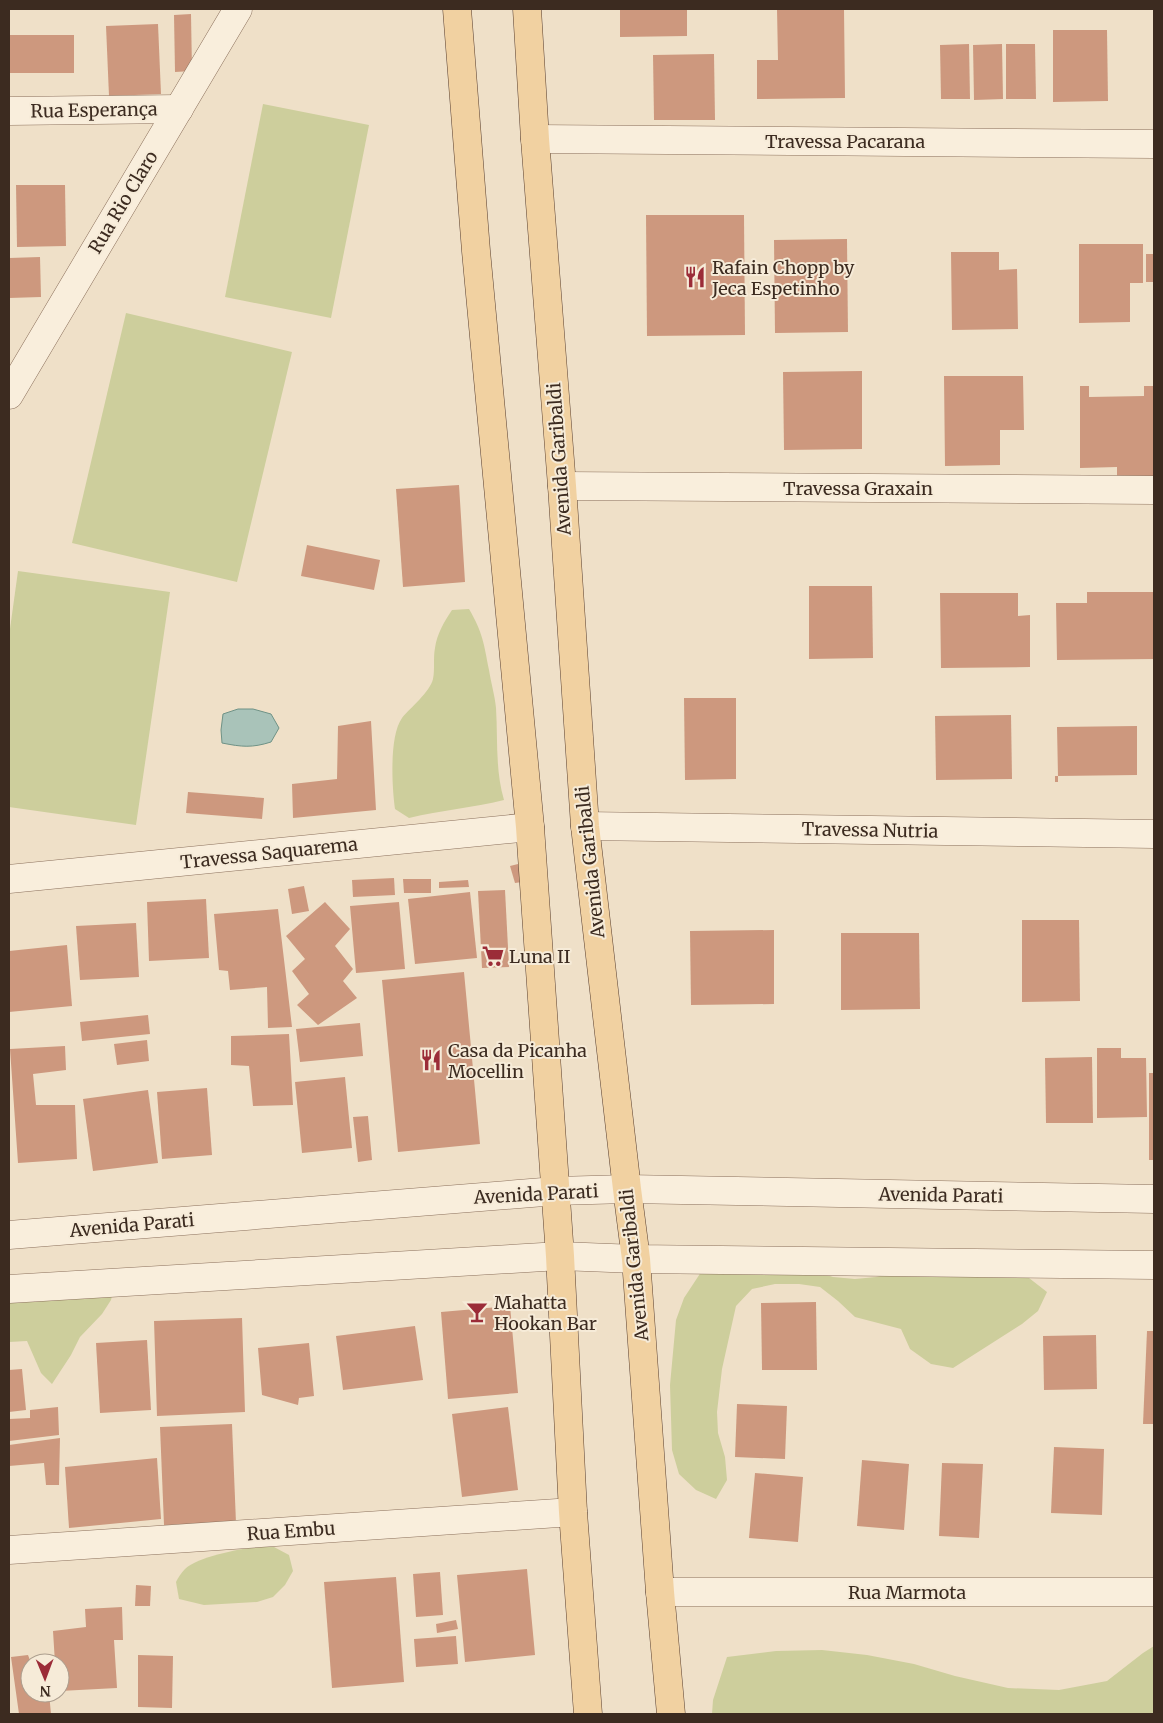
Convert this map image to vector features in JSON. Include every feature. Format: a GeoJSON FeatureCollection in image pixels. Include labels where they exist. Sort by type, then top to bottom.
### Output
{"type":"FeatureCollection","features":[{"type":"Feature","properties":{"kind":"main road"},"geometry":{"type":"LineString","coordinates":[[456,9],[477,261],[530,827],[556,1191],[574,1512],[588,1714]]}},
{"type":"Feature","properties":{"kind":"main road","name":"Avenida Garibaldi"},"geometry":{"type":"LineString","coordinates":[[528,9],[535,139],[562,486],[585,826],[636,1259],[660,1592],[671,1714]]}},
{"type":"Feature","properties":{"kind":"street","name":"Rua Rio Claro"},"geometry":{"type":"LineString","coordinates":[[9,395],[238,9]]}},
{"type":"Feature","properties":{"kind":"street","name":"Rua Esperança"},"geometry":{"type":"LineString","coordinates":[[9,111],[179,109]]}},
{"type":"Feature","properties":{"kind":"street","name":"Travessa Pacarana"},"geometry":{"type":"LineString","coordinates":[[535,139],[1154,144]]}},
{"type":"Feature","properties":{"kind":"street","name":"Travessa Graxain"},"geometry":{"type":"LineString","coordinates":[[562,486],[1154,490]]}},
{"type":"Feature","properties":{"kind":"street","name":"Travessa Nutria"},"geometry":{"type":"LineString","coordinates":[[585,826],[1154,834]]}},
{"type":"Feature","properties":{"kind":"street","name":"Travessa Saquarema"},"geometry":{"type":"LineString","coordinates":[[9,879],[530,827]]}},
{"type":"Feature","properties":{"kind":"street","name":"Avenida Parati"},"geometry":{"type":"LineString","coordinates":[[9,1235],[556,1191],[627,1189],[1154,1199]]}},
{"type":"Feature","properties":{"kind":"street"},"geometry":{"type":"LineString","coordinates":[[9,1289],[560,1256],[636,1259],[1154,1265]]}},
{"type":"Feature","properties":{"kind":"street","name":"Rua Embu"},"geometry":{"type":"LineString","coordinates":[[9,1550],[574,1512]]}},
{"type":"Feature","properties":{"kind":"street","name":"Rua Marmota"},"geometry":{"type":"LineString","coordinates":[[660,1592],[1154,1592]]}},
{"type":"Feature","properties":{"kind":"green space"},"geometry":{"type":"Polygon","coordinates":[[[263,104],[369,125],[331,318],[225,297],[263,104]]]}},
{"type":"Feature","properties":{"kind":"green space"},"geometry":{"type":"Polygon","coordinates":[[[126,313],[292,352],[237,582],[72,543],[126,313]]]}},
{"type":"Feature","properties":{"kind":"green space"},"geometry":{"type":"Polygon","coordinates":[[[18,571],[170,592],[136,825],[9,807],[9,636],[18,571]]]}},
{"type":"Feature","properties":{"kind":"green space"},"geometry":{"type":"Polygon","coordinates":[[[469,609],[482,639],[495,699],[498,765],[504,800],[409,818],[395,809],[392,762],[398,726],[402,718],[431,684],[434,675],[436,643],[446,619],[452,610],[469,609]]]}},
{"type":"Feature","properties":{"kind":"green space"},"geometry":{"type":"Polygon","coordinates":[[[707,1263],[812,1270],[833,1277],[855,1279],[876,1277],[896,1272],[1011,1271],[1029,1278],[1047,1292],[1038,1311],[1022,1324],[953,1368],[931,1364],[910,1349],[901,1329],[855,1317],[820,1287],[799,1284],[775,1284],[752,1289],[736,1306],[722,1369],[717,1412],[718,1433],[725,1457],[727,1480],[716,1499],[696,1490],[679,1474],[672,1450],[670,1385],[676,1320],[684,1298],[707,1263]]]}},
{"type":"Feature","properties":{"kind":"green space"},"geometry":{"type":"Polygon","coordinates":[[[9,1282],[115,1282],[111,1300],[102,1314],[80,1337],[52,1384],[41,1373],[27,1341],[9,1342],[9,1282]]]}},
{"type":"Feature","properties":{"kind":"green space"},"geometry":{"type":"Polygon","coordinates":[[[256,1547],[274,1547],[289,1555],[293,1571],[285,1585],[273,1597],[257,1602],[204,1605],[179,1599],[176,1582],[191,1565],[219,1554],[256,1547]]]}},
{"type":"Feature","properties":{"kind":"green space"},"geometry":{"type":"Polygon","coordinates":[[[1154,1646],[1154,1714],[712,1714],[713,1700],[727,1657],[776,1651],[822,1650],[867,1655],[914,1664],[1008,1688],[1059,1690],[1107,1681],[1154,1646]]]}},
{"type":"Feature","properties":{"kind":"shaded area"},"geometry":{"type":"Polygon","coordinates":[[[238,709],[253,709],[271,714],[279,728],[271,742],[247,746],[222,743],[223,714],[238,709]]]}},
{"type":"Feature","properties":{"kind":"building"},"geometry":{"type":"Polygon","coordinates":[[[620,9],[687,9],[687,36],[620,37],[620,9]]]}},
{"type":"Feature","properties":{"kind":"building"},"geometry":{"type":"Polygon","coordinates":[[[777,9],[844,9],[845,98],[757,99],[757,60],[778,60],[777,9]]]}},
{"type":"Feature","properties":{"kind":"building"},"geometry":{"type":"Polygon","coordinates":[[[191,14],[192,71],[175,72],[174,15],[191,14]]]}},
{"type":"Feature","properties":{"kind":"building"},"geometry":{"type":"Polygon","coordinates":[[[158,24],[161,94],[109,96],[106,26],[158,24]]]}},
{"type":"Feature","properties":{"kind":"building"},"geometry":{"type":"Polygon","coordinates":[[[1053,30],[1107,30],[1108,101],[1053,102],[1053,30]]]}},
{"type":"Feature","properties":{"kind":"building"},"geometry":{"type":"Polygon","coordinates":[[[10,35],[74,35],[74,73],[10,73],[10,35]]]}},
{"type":"Feature","properties":{"kind":"building"},"geometry":{"type":"Polygon","coordinates":[[[969,44],[970,99],[941,99],[940,45],[969,44]]]}},
{"type":"Feature","properties":{"kind":"building"},"geometry":{"type":"Polygon","coordinates":[[[1002,44],[1003,99],[974,100],[973,45],[1002,44]]]}},
{"type":"Feature","properties":{"kind":"building"},"geometry":{"type":"Polygon","coordinates":[[[1006,44],[1035,44],[1036,99],[1006,99],[1006,44]]]}},
{"type":"Feature","properties":{"kind":"building"},"geometry":{"type":"Polygon","coordinates":[[[714,54],[715,120],[654,120],[653,55],[714,54]]]}},
{"type":"Feature","properties":{"kind":"building"},"geometry":{"type":"Polygon","coordinates":[[[16,185],[65,185],[66,246],[17,247],[16,185]]]}},
{"type":"Feature","properties":{"kind":"building"},"geometry":{"type":"Polygon","coordinates":[[[646,215],[744,215],[745,335],[647,336],[646,215]]]}},
{"type":"Feature","properties":{"kind":"building"},"geometry":{"type":"Polygon","coordinates":[[[847,239],[848,332],[775,333],[774,240],[847,239]]]}},
{"type":"Feature","properties":{"kind":"building"},"geometry":{"type":"Polygon","coordinates":[[[1079,244],[1143,244],[1143,283],[1130,283],[1130,322],[1079,323],[1079,244]]]}},
{"type":"Feature","properties":{"kind":"building"},"geometry":{"type":"Polygon","coordinates":[[[951,252],[999,252],[999,270],[1017,269],[1018,329],[952,330],[951,252]]]}},
{"type":"Feature","properties":{"kind":"building"},"geometry":{"type":"Polygon","coordinates":[[[1146,254],[1154,254],[1154,282],[1146,282],[1146,254]]]}},
{"type":"Feature","properties":{"kind":"building"},"geometry":{"type":"Polygon","coordinates":[[[40,257],[41,297],[9,298],[9,258],[40,257]]]}},
{"type":"Feature","properties":{"kind":"building"},"geometry":{"type":"Polygon","coordinates":[[[862,371],[862,449],[784,450],[783,372],[862,371]]]}},
{"type":"Feature","properties":{"kind":"building"},"geometry":{"type":"Polygon","coordinates":[[[944,376],[1023,376],[1024,430],[1000,430],[1000,465],[945,466],[944,376]]]}},
{"type":"Feature","properties":{"kind":"building"},"geometry":{"type":"Polygon","coordinates":[[[1080,386],[1089,386],[1089,397],[1144,396],[1144,386],[1154,386],[1154,477],[1117,477],[1117,467],[1080,468],[1080,386]]]}},
{"type":"Feature","properties":{"kind":"building"},"geometry":{"type":"Polygon","coordinates":[[[459,485],[465,582],[403,587],[396,489],[459,485]]]}},
{"type":"Feature","properties":{"kind":"building"},"geometry":{"type":"Polygon","coordinates":[[[307,545],[380,560],[374,590],[301,576],[307,545]]]}},
{"type":"Feature","properties":{"kind":"building"},"geometry":{"type":"Polygon","coordinates":[[[809,586],[872,586],[873,658],[809,659],[809,586]]]}},
{"type":"Feature","properties":{"kind":"building"},"geometry":{"type":"Polygon","coordinates":[[[1087,592],[1154,592],[1154,659],[1057,660],[1056,603],[1087,603],[1087,592]]]}},
{"type":"Feature","properties":{"kind":"building"},"geometry":{"type":"Polygon","coordinates":[[[940,593],[1018,593],[1018,616],[1030,615],[1030,667],[941,668],[940,593]]]}},
{"type":"Feature","properties":{"kind":"building"},"geometry":{"type":"Polygon","coordinates":[[[684,698],[736,698],[736,779],[685,780],[684,698]]]}},
{"type":"Feature","properties":{"kind":"building"},"geometry":{"type":"Polygon","coordinates":[[[1011,715],[1012,779],[936,780],[935,716],[1011,715]]]}},
{"type":"Feature","properties":{"kind":"building"},"geometry":{"type":"Polygon","coordinates":[[[371,721],[376,810],[293,818],[292,784],[337,779],[338,726],[371,721]]]}},
{"type":"Feature","properties":{"kind":"building"},"geometry":{"type":"Polygon","coordinates":[[[1137,726],[1137,775],[1058,776],[1057,727],[1137,726]]]}},
{"type":"Feature","properties":{"kind":"building"},"geometry":{"type":"Polygon","coordinates":[[[1055,776],[1058,776],[1058,782],[1055,782],[1055,776]]]}},
{"type":"Feature","properties":{"kind":"building"},"geometry":{"type":"Polygon","coordinates":[[[188,792],[264,798],[262,819],[186,813],[188,792]]]}},
{"type":"Feature","properties":{"kind":"building"},"geometry":{"type":"Polygon","coordinates":[[[518,864],[522,882],[515,883],[510,866],[518,864]]]}},
{"type":"Feature","properties":{"kind":"building"},"geometry":{"type":"Polygon","coordinates":[[[394,878],[395,895],[353,897],[352,880],[394,878]]]}},
{"type":"Feature","properties":{"kind":"building"},"geometry":{"type":"Polygon","coordinates":[[[403,879],[431,879],[431,893],[404,893],[403,879]]]}},
{"type":"Feature","properties":{"kind":"building"},"geometry":{"type":"Polygon","coordinates":[[[468,880],[469,887],[439,888],[439,882],[468,880]]]}},
{"type":"Feature","properties":{"kind":"building"},"geometry":{"type":"Polygon","coordinates":[[[304,886],[309,911],[292,914],[288,889],[304,886]]]}},
{"type":"Feature","properties":{"kind":"building"},"geometry":{"type":"Polygon","coordinates":[[[505,890],[509,967],[482,968],[478,891],[505,890]]]}},
{"type":"Feature","properties":{"kind":"building"},"geometry":{"type":"Polygon","coordinates":[[[470,892],[477,958],[415,964],[408,899],[470,892]]]}},
{"type":"Feature","properties":{"kind":"building"},"geometry":{"type":"Polygon","coordinates":[[[206,899],[209,958],[149,961],[147,902],[206,899]]]}},
{"type":"Feature","properties":{"kind":"building"},"geometry":{"type":"Polygon","coordinates":[[[325,902],[350,929],[335,946],[353,969],[343,981],[357,998],[318,1025],[297,1005],[309,994],[292,971],[305,959],[286,936],[325,902]]]}},
{"type":"Feature","properties":{"kind":"building"},"geometry":{"type":"Polygon","coordinates":[[[399,902],[405,969],[356,973],[350,906],[399,902]]]}},
{"type":"Feature","properties":{"kind":"building"},"geometry":{"type":"Polygon","coordinates":[[[278,909],[292,1027],[268,1028],[267,987],[230,990],[228,971],[219,970],[214,914],[278,909]]]}},
{"type":"Feature","properties":{"kind":"building"},"geometry":{"type":"Polygon","coordinates":[[[1022,920],[1079,920],[1080,1001],[1022,1002],[1022,920]]]}},
{"type":"Feature","properties":{"kind":"building"},"geometry":{"type":"Polygon","coordinates":[[[136,923],[139,977],[80,980],[76,926],[136,923]]]}},
{"type":"Feature","properties":{"kind":"building"},"geometry":{"type":"Polygon","coordinates":[[[774,930],[774,1004],[691,1005],[690,931],[774,930]]]}},
{"type":"Feature","properties":{"kind":"building"},"geometry":{"type":"Polygon","coordinates":[[[841,933],[919,933],[920,1009],[841,1010],[841,933]]]}},
{"type":"Feature","properties":{"kind":"building"},"geometry":{"type":"Polygon","coordinates":[[[67,945],[72,1006],[9,1012],[9,951],[67,945]]]}},
{"type":"Feature","properties":{"kind":"building"},"geometry":{"type":"Polygon","coordinates":[[[464,972],[480,1144],[398,1152],[382,980],[464,972]]]}},
{"type":"Feature","properties":{"kind":"building"},"geometry":{"type":"Polygon","coordinates":[[[148,1015],[150,1034],[82,1041],[80,1022],[148,1015]]]}},
{"type":"Feature","properties":{"kind":"building"},"geometry":{"type":"Polygon","coordinates":[[[360,1023],[363,1056],[300,1062],[296,1029],[360,1023]]]}},
{"type":"Feature","properties":{"kind":"building"},"geometry":{"type":"Polygon","coordinates":[[[289,1034],[293,1105],[253,1106],[249,1066],[231,1065],[231,1036],[289,1034]]]}},
{"type":"Feature","properties":{"kind":"building"},"geometry":{"type":"Polygon","coordinates":[[[147,1040],[149,1061],[117,1065],[114,1044],[147,1040]]]}},
{"type":"Feature","properties":{"kind":"building"},"geometry":{"type":"Polygon","coordinates":[[[65,1046],[66,1070],[33,1074],[36,1105],[75,1105],[77,1159],[18,1163],[10,1049],[65,1046]]]}},
{"type":"Feature","properties":{"kind":"building"},"geometry":{"type":"Polygon","coordinates":[[[1097,1048],[1121,1048],[1121,1058],[1146,1058],[1147,1117],[1097,1118],[1097,1048]]]}},
{"type":"Feature","properties":{"kind":"building"},"geometry":{"type":"Polygon","coordinates":[[[1092,1057],[1093,1123],[1046,1123],[1045,1058],[1092,1057]]]}},
{"type":"Feature","properties":{"kind":"building"},"geometry":{"type":"Polygon","coordinates":[[[1149,1073],[1154,1073],[1154,1160],[1149,1160],[1149,1073]]]}},
{"type":"Feature","properties":{"kind":"building"},"geometry":{"type":"Polygon","coordinates":[[[345,1077],[352,1148],[302,1153],[295,1082],[345,1077]]]}},
{"type":"Feature","properties":{"kind":"building"},"geometry":{"type":"Polygon","coordinates":[[[207,1088],[212,1155],[162,1159],[157,1092],[207,1088]]]}},
{"type":"Feature","properties":{"kind":"building"},"geometry":{"type":"Polygon","coordinates":[[[148,1090],[158,1163],[93,1171],[83,1099],[148,1090]]]}},
{"type":"Feature","properties":{"kind":"building"},"geometry":{"type":"Polygon","coordinates":[[[368,1116],[372,1160],[358,1162],[353,1117],[368,1116]]]}},
{"type":"Feature","properties":{"kind":"building"},"geometry":{"type":"Polygon","coordinates":[[[816,1302],[817,1370],[762,1370],[761,1303],[816,1302]]]}},
{"type":"Feature","properties":{"kind":"building"},"geometry":{"type":"Polygon","coordinates":[[[510,1306],[518,1393],[448,1399],[441,1312],[510,1306]]]}},
{"type":"Feature","properties":{"kind":"building"},"geometry":{"type":"Polygon","coordinates":[[[242,1318],[245,1412],[157,1416],[154,1321],[242,1318]]]}},
{"type":"Feature","properties":{"kind":"building"},"geometry":{"type":"Polygon","coordinates":[[[415,1326],[423,1380],[343,1390],[336,1336],[415,1326]]]}},
{"type":"Feature","properties":{"kind":"building"},"geometry":{"type":"Polygon","coordinates":[[[1147,1331],[1154,1331],[1154,1424],[1143,1424],[1147,1331]]]}},
{"type":"Feature","properties":{"kind":"building"},"geometry":{"type":"Polygon","coordinates":[[[1096,1335],[1097,1389],[1044,1390],[1043,1336],[1096,1335]]]}},
{"type":"Feature","properties":{"kind":"building"},"geometry":{"type":"Polygon","coordinates":[[[147,1340],[151,1410],[100,1413],[96,1343],[147,1340]]]}},
{"type":"Feature","properties":{"kind":"building"},"geometry":{"type":"Polygon","coordinates":[[[309,1343],[314,1396],[299,1398],[298,1405],[262,1395],[258,1348],[309,1343]]]}},
{"type":"Feature","properties":{"kind":"building"},"geometry":{"type":"Polygon","coordinates":[[[22,1369],[26,1410],[9,1412],[9,1370],[22,1369]]]}},
{"type":"Feature","properties":{"kind":"building"},"geometry":{"type":"Polygon","coordinates":[[[737,1404],[787,1406],[785,1459],[735,1457],[737,1404]]]}},
{"type":"Feature","properties":{"kind":"building"},"geometry":{"type":"Polygon","coordinates":[[[58,1407],[59,1435],[9,1441],[9,1419],[30,1418],[30,1410],[58,1407]]]}},
{"type":"Feature","properties":{"kind":"building"},"geometry":{"type":"Polygon","coordinates":[[[508,1407],[518,1490],[462,1497],[452,1414],[508,1407]]]}},
{"type":"Feature","properties":{"kind":"building"},"geometry":{"type":"Polygon","coordinates":[[[232,1424],[236,1523],[164,1525],[160,1427],[232,1424]]]}},
{"type":"Feature","properties":{"kind":"building"},"geometry":{"type":"Polygon","coordinates":[[[60,1438],[59,1485],[46,1485],[44,1463],[9,1466],[9,1445],[60,1438]]]}},
{"type":"Feature","properties":{"kind":"building"},"geometry":{"type":"Polygon","coordinates":[[[1054,1447],[1104,1449],[1102,1515],[1051,1513],[1054,1447]]]}},
{"type":"Feature","properties":{"kind":"building"},"geometry":{"type":"Polygon","coordinates":[[[157,1458],[161,1519],[69,1528],[65,1467],[157,1458]]]}},
{"type":"Feature","properties":{"kind":"building"},"geometry":{"type":"Polygon","coordinates":[[[862,1460],[909,1464],[904,1530],[857,1526],[862,1460]]]}},
{"type":"Feature","properties":{"kind":"building"},"geometry":{"type":"Polygon","coordinates":[[[942,1463],[983,1464],[979,1538],[939,1536],[942,1463]]]}},
{"type":"Feature","properties":{"kind":"building"},"geometry":{"type":"Polygon","coordinates":[[[755,1473],[803,1477],[798,1542],[749,1538],[755,1473]]]}},
{"type":"Feature","properties":{"kind":"building"},"geometry":{"type":"Polygon","coordinates":[[[527,1569],[535,1655],[465,1662],[457,1575],[527,1569]]]}},
{"type":"Feature","properties":{"kind":"building"},"geometry":{"type":"Polygon","coordinates":[[[440,1572],[443,1615],[416,1617],[413,1574],[440,1572]]]}},
{"type":"Feature","properties":{"kind":"building"},"geometry":{"type":"Polygon","coordinates":[[[396,1577],[404,1682],[332,1688],[324,1582],[396,1577]]]}},
{"type":"Feature","properties":{"kind":"building"},"geometry":{"type":"Polygon","coordinates":[[[136,1585],[151,1586],[150,1606],[135,1606],[136,1585]]]}},
{"type":"Feature","properties":{"kind":"building"},"geometry":{"type":"Polygon","coordinates":[[[122,1607],[123,1640],[114,1640],[117,1688],[70,1690],[70,1653],[54,1653],[53,1631],[86,1627],[85,1609],[122,1607]]]}},
{"type":"Feature","properties":{"kind":"building"},"geometry":{"type":"Polygon","coordinates":[[[456,1620],[458,1629],[437,1633],[436,1624],[456,1620]]]}},
{"type":"Feature","properties":{"kind":"building"},"geometry":{"type":"Polygon","coordinates":[[[456,1636],[458,1664],[416,1667],[414,1639],[456,1636]]]}},
{"type":"Feature","properties":{"kind":"building"},"geometry":{"type":"Polygon","coordinates":[[[138,1655],[173,1656],[172,1708],[138,1707],[138,1655]]]}},
{"type":"Feature","properties":{"kind":"building"},"geometry":{"type":"Polygon","coordinates":[[[20,1656],[20,1703],[50,1703],[51,1714],[19,1714],[11,1657],[20,1656]]]}},
{"type":"Feature","properties":{"kind":"place","name":"Rafain Chopp by Jeca Espetinho"},"geometry":{"type":"Point","coordinates":[695,277]}},
{"type":"Feature","properties":{"kind":"place","name":"Luna II"},"geometry":{"type":"Point","coordinates":[493,956]}},
{"type":"Feature","properties":{"kind":"place","name":"Casa da Picanha Mocellin"},"geometry":{"type":"Point","coordinates":[431,1060]}},
{"type":"Feature","properties":{"kind":"place","name":"Mahatta Hookan Bar"},"geometry":{"type":"Point","coordinates":[477,1312]}}]}
